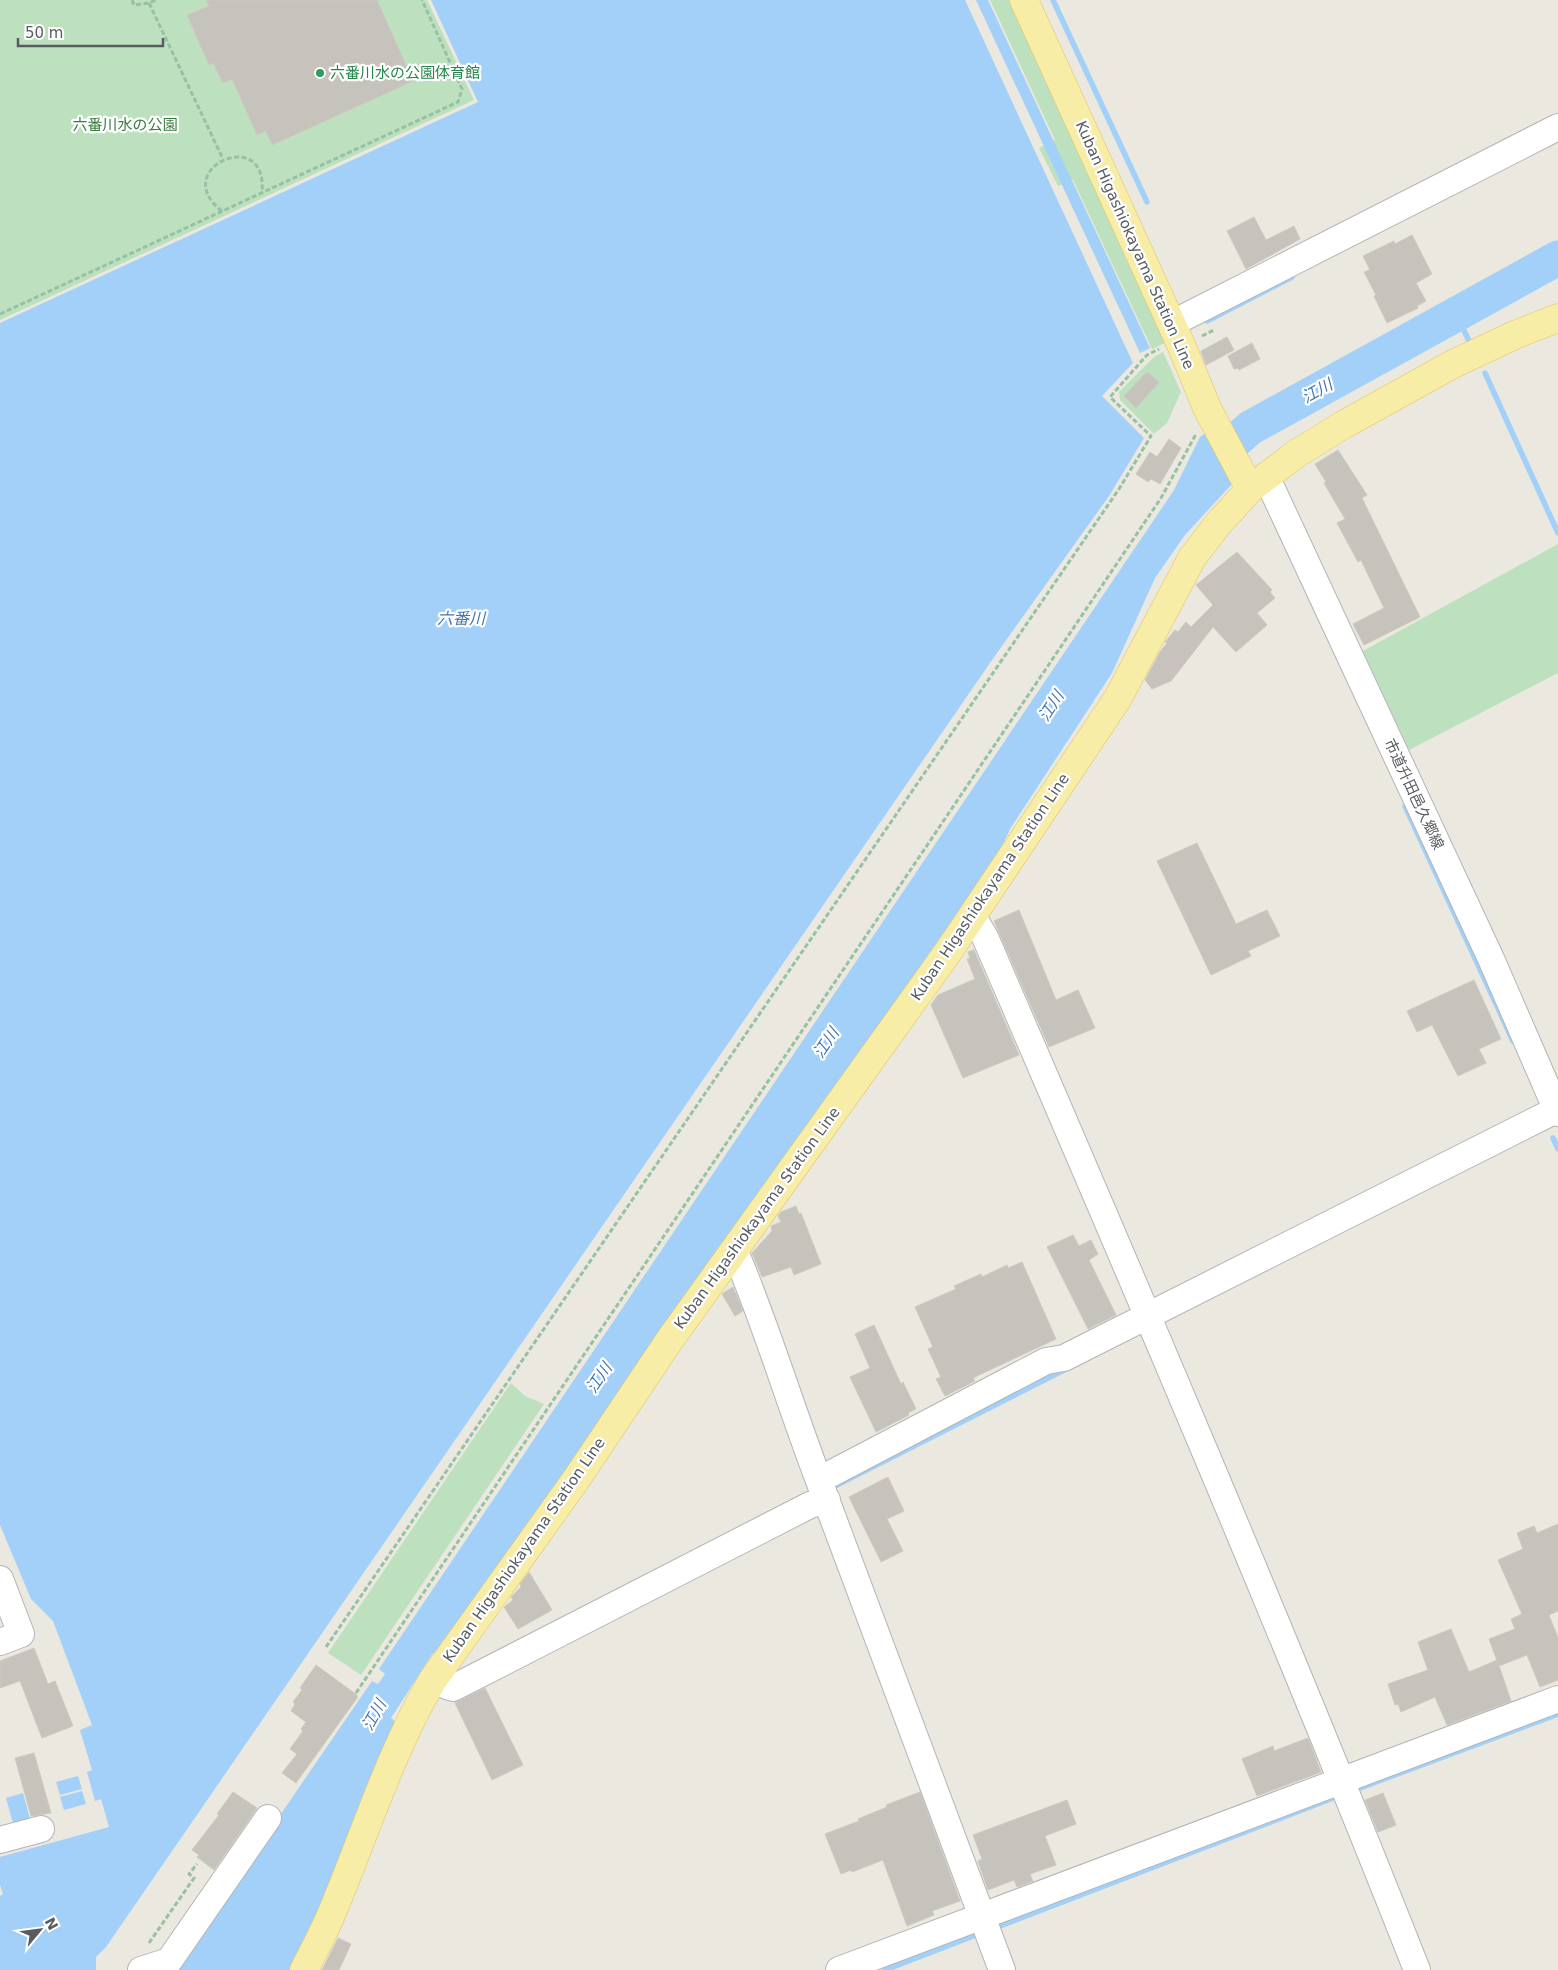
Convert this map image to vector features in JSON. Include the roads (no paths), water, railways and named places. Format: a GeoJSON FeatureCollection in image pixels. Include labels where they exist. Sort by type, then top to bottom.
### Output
{"type":"FeatureCollection","features":[{"type":"Feature","properties":{"kind":"main road","name":"Kuban Higashiokayama Station Line"},"geometry":{"type":"LineString","coordinates":[[1024,0],[1211,416],[1252,479]]}},
{"type":"Feature","properties":{"kind":"main road","name":"Kuban Higashiokayama Station Line"},"geometry":{"type":"LineString","coordinates":[[304,1970],[330,1916],[369,1814],[414,1712],[432,1681],[575,1481],[669,1341],[734,1249],[942,960],[1118,698],[1192,558],[1252,479],[1394,396],[1453,364],[1517,334],[1558,318]]}},
{"type":"Feature","properties":{"kind":"street"},"geometry":{"type":"LineString","coordinates":[[1174,332],[1558,127]]}},
{"type":"Feature","properties":{"kind":"street","name":"市道升田邑久郷線"},"geometry":{"type":"LineString","coordinates":[[1252,479],[1492,961],[1557,1110]]}},
{"type":"Feature","properties":{"kind":"street"},"geometry":{"type":"LineString","coordinates":[[972,914],[989,946],[1150,1322],[1346,1789],[1417,1970]]}},
{"type":"Feature","properties":{"kind":"street"},"geometry":{"type":"LineString","coordinates":[[432,1681],[454,1688],[810,1505],[823,1491],[1046,1361],[1064,1358],[1150,1322],[1557,1110]]}},
{"type":"Feature","properties":{"kind":"street"},"geometry":{"type":"LineString","coordinates":[[734,1249],[756,1301],[771,1349],[823,1491],[1002,1970]]}},
{"type":"Feature","properties":{"kind":"street"},"geometry":{"type":"LineString","coordinates":[[0,1579],[21,1634],[0,1642]]}},
{"type":"Feature","properties":{"kind":"street"},"geometry":{"type":"LineString","coordinates":[[840,1970],[985,1925],[1346,1789],[1558,1698]]}},
{"type":"Feature","properties":{"kind":"street"},"geometry":{"type":"LineString","coordinates":[[142,1970],[169,1961],[268,1818]]}},
{"type":"Feature","properties":{"kind":"street"},"geometry":{"type":"LineString","coordinates":[[0,1840],[41,1829]]}},
{"type":"Feature","properties":{"kind":"water","name":"六番川"},"geometry":{"type":"Polygon","coordinates":[[[431,0],[965,0],[1133,363],[1102,396],[1144,438],[1109,496],[992,660],[106,1947],[96,1957],[96,1970],[0,1970],[0,1896],[3,1894],[0,1885],[0,1857],[109,1827],[101,1799],[95,1801],[87,1772],[92,1770],[80,1730],[92,1725],[53,1621],[31,1599],[0,1525],[0,323],[478,102],[431,0]]]}},
{"type":"Feature","properties":{"kind":"water"},"geometry":{"type":"Polygon","coordinates":[[[976,0],[988,0],[1150,348],[1140,353],[976,0]]]}},
{"type":"Feature","properties":{"kind":"water"},"geometry":{"type":"Polygon","coordinates":[[[1207,432],[1232,484],[1185,535],[1155,578],[1112,673],[1010,829],[998,855],[728,1240],[725,1238],[653,1342],[656,1345],[438,1656],[433,1653],[391,1718],[398,1724],[338,1868],[291,1970],[174,1970],[372,1681],[378,1684],[385,1674],[379,1669],[1174,490],[1200,437],[1207,432]]]}},
{"type":"Feature","properties":{"kind":"water"},"geometry":{"type":"Polygon","coordinates":[[[78,1776],[82,1789],[60,1795],[56,1782],[78,1776]]]}},
{"type":"Feature","properties":{"kind":"water"},"geometry":{"type":"Polygon","coordinates":[[[82,1791],[86,1804],[64,1810],[60,1797],[82,1791]]]}},
{"type":"Feature","properties":{"kind":"water"},"geometry":{"type":"Polygon","coordinates":[[[23,1793],[30,1819],[13,1823],[6,1798],[23,1793]]]}},
{"type":"Feature","properties":{"kind":"waterway"},"geometry":{"type":"LineString","coordinates":[[1053,0],[1147,202]]}},
{"type":"Feature","properties":{"kind":"waterway","name":"江川"},"geometry":{"type":"LineString","coordinates":[[1206,472],[1215,459],[1250,428],[1558,258]]}},
{"type":"Feature","properties":{"kind":"waterway"},"geometry":{"type":"LineString","coordinates":[[1204,315],[1207,321],[1292,277]]}},
{"type":"Feature","properties":{"kind":"waterway"},"geometry":{"type":"LineString","coordinates":[[1457,316],[1469,341]]}},
{"type":"Feature","properties":{"kind":"waterway"},"geometry":{"type":"LineString","coordinates":[[1485,373],[1558,533]]}},
{"type":"Feature","properties":{"kind":"waterway"},"geometry":{"type":"LineString","coordinates":[[1405,806],[1513,1041]]}},
{"type":"Feature","properties":{"kind":"waterway"},"geometry":{"type":"LineString","coordinates":[[1553,1138],[1558,1149]]}},
{"type":"Feature","properties":{"kind":"waterway"},"geometry":{"type":"LineString","coordinates":[[829,1489],[1066,1369]]}},
{"type":"Feature","properties":{"kind":"waterway"},"geometry":{"type":"LineString","coordinates":[[1352,1791],[1558,1714]]}},
{"type":"Feature","properties":{"kind":"waterway"},"geometry":{"type":"LineString","coordinates":[[995,1928],[1341,1795]]}},
{"type":"Feature","properties":{"kind":"waterway"},"geometry":{"type":"LineString","coordinates":[[885,1970],[981,1933]]}},
{"type":"Feature","properties":{"kind":"place","name":"六番川水の公園体育館"},"geometry":{"type":"Point","coordinates":[320,73]}},
{"type":"Feature","properties":{"kind":"park label","name":"六番川水の公園"},"geometry":{"type":"Point","coordinates":[125,125]}}]}
